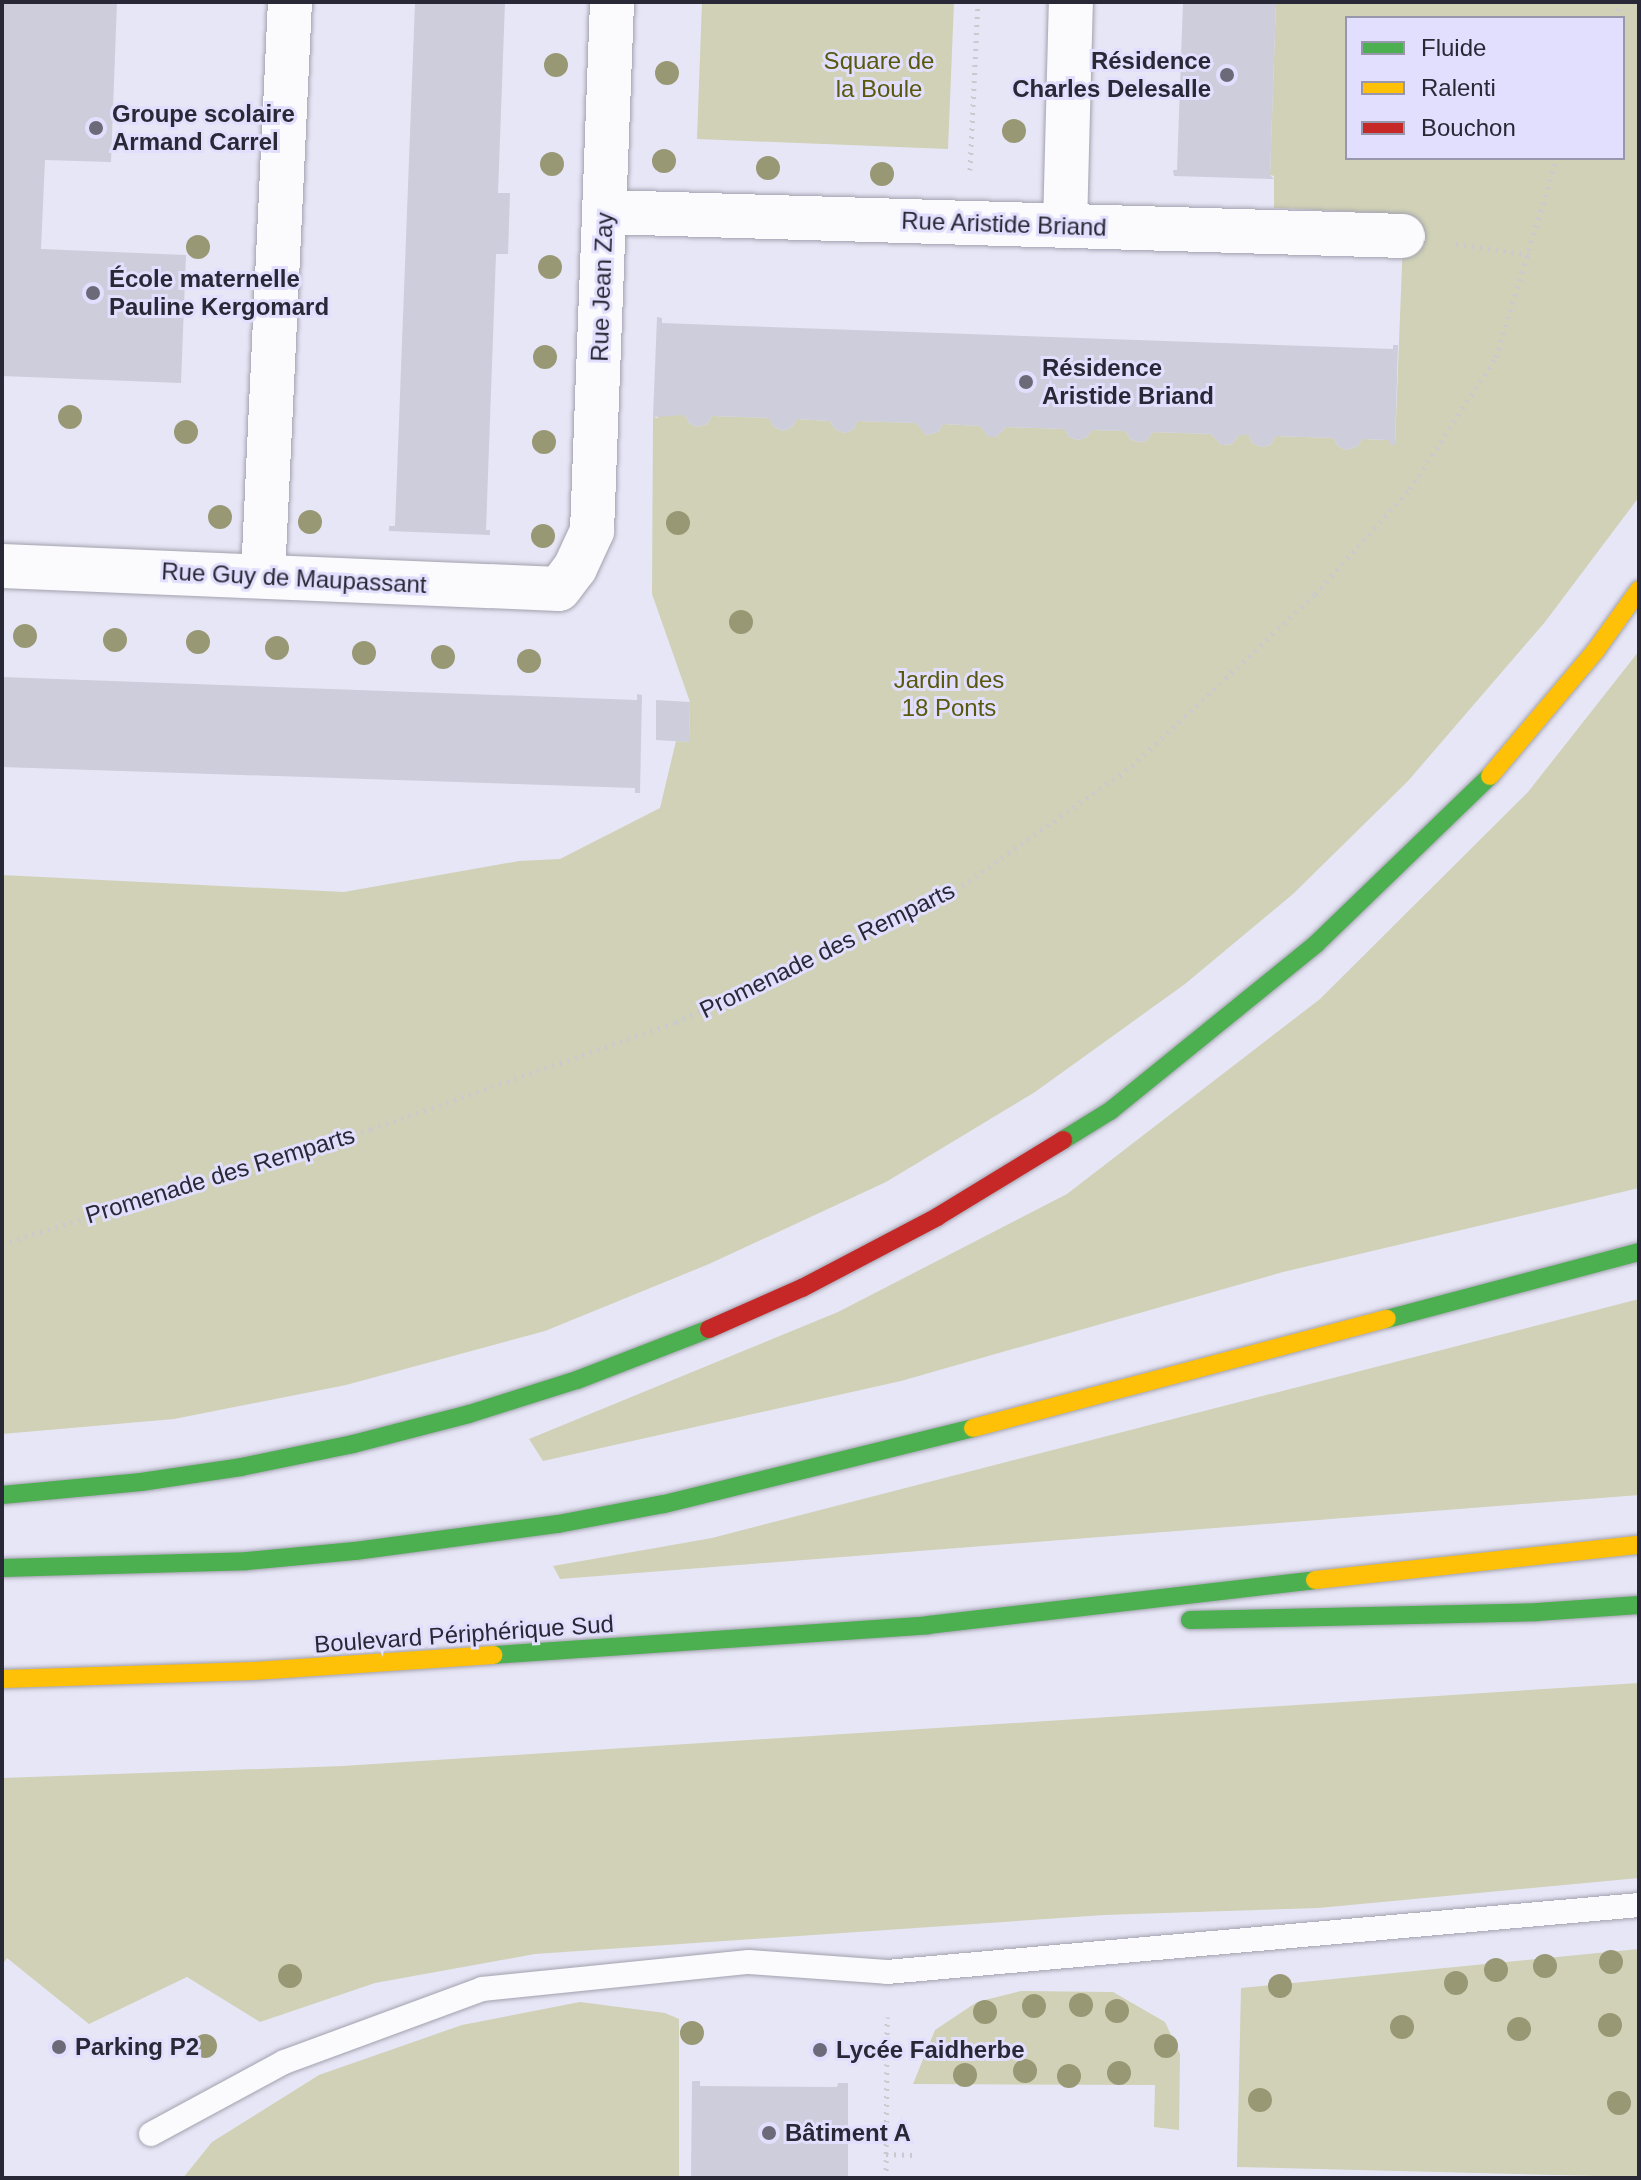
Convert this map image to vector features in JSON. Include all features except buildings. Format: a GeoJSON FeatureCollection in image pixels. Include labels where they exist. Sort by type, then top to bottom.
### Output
{"type":"FeatureCollection","features":[{"type":"Feature","properties":{"kind":"highway"},"geometry":{"type":"LineString","coordinates":[[2,1495],[141,1482],[241,1467],[353,1444],[469,1414],[577,1380],[692,1337],[802,1288],[937,1217],[1110,1111],[1316,944],[1486,781],[1596,650],[1639,590]]}},
{"type":"Feature","properties":{"kind":"highway"},"geometry":{"type":"LineString","coordinates":[[2,1568],[247,1561],[355,1551],[558,1524],[664,1504],[860,1458],[1639,1252]]}},
{"type":"Feature","properties":{"kind":"highway"},"geometry":{"type":"LineString","coordinates":[[928,1625],[1545,1553],[1639,1545]]}},
{"type":"Feature","properties":{"kind":"highway"},"geometry":{"type":"LineString","coordinates":[[1178,1620],[1537,1612],[1639,1605]]}},
{"type":"Feature","properties":{"kind":"highway"},"geometry":{"type":"LineString","coordinates":[[928,1625],[1131,1621]]}},
{"type":"Feature","properties":{"kind":"highway","name":"Boulevard Périphérique Sud"},"geometry":{"type":"LineString","coordinates":[[2,1679],[254,1671],[928,1625]]}},
{"type":"Feature","properties":{"kind":"street"},"geometry":{"type":"LineString","coordinates":[[263,576],[290,2]]}},
{"type":"Feature","properties":{"kind":"street","name":"Rue Jean Zay"},"geometry":{"type":"LineString","coordinates":[[575,568],[592,531],[612,2]]}},
{"type":"Feature","properties":{"kind":"street"},"geometry":{"type":"LineString","coordinates":[[1065,226],[1071,2]]}},
{"type":"Feature","properties":{"kind":"street","name":"Rue Aristide Briand"},"geometry":{"type":"LineString","coordinates":[[605,212],[1403,236]]}},
{"type":"Feature","properties":{"kind":"street","name":"Rue Guy de Maupassant"},"geometry":{"type":"LineString","coordinates":[[2,566],[559,589],[575,568]]}},
{"type":"Feature","properties":{"kind":"lane"},"geometry":{"type":"LineString","coordinates":[[151,2134],[284,2062],[482,1989],[749,1962],[887,1972],[1639,1905]]}},
{"type":"Feature","properties":{"kind":"path"},"geometry":{"type":"LineString","coordinates":[[967,223],[978,2]]}},
{"type":"Feature","properties":{"kind":"path","name":"Promenade des Remparts"},"geometry":{"type":"LineString","coordinates":[[2,1244],[371,1129],[676,1022],[949,895],[1132,766],[1325,582],[1410,489],[1496,357],[1531,255],[1556,160]]}},
{"type":"Feature","properties":{"kind":"path"},"geometry":{"type":"LineString","coordinates":[[1403,236],[1531,255]]}},
{"type":"Feature","properties":{"kind":"path"},"geometry":{"type":"LineString","coordinates":[[886,2178],[887,1972]]}},
{"type":"Feature","properties":{"kind":"path"},"geometry":{"type":"LineString","coordinates":[[886,2154],[913,2155]]}},
{"type":"Feature","properties":{"kind":"green space","name":"Square de la Boule"},"geometry":{"type":"Polygon","coordinates":[[[702,2],[954,2],[948,149],[697,139],[702,2]]]}},
{"type":"Feature","properties":{"kind":"green space","name":"Jardin des 18 Ponts"},"geometry":{"type":"Polygon","coordinates":[[[1276,2],[1639,2],[1639,497],[1545,622],[1408,781],[1293,894],[1185,984],[1035,1092],[886,1182],[709,1264],[545,1331],[346,1385],[174,1419],[2,1434],[2,875],[344,892],[519,861],[560,859],[660,808],[676,741],[689,742],[690,702],[652,594],[653,417],[658,418],[658,414],[685,415],[689,423],[697,427],[707,424],[712,416],[769,418],[774,427],[783,431],[792,427],[797,419],[830,421],[835,429],[845,433],[854,429],[857,421],[916,423],[926,435],[938,432],[943,424],[980,426],[989,437],[996,437],[1006,427],[1065,429],[1069,437],[1078,440],[1087,437],[1092,430],[1126,431],[1130,439],[1139,442],[1146,441],[1153,432],[1211,434],[1222,445],[1232,444],[1239,435],[1249,435],[1252,443],[1262,447],[1270,445],[1276,436],[1334,438],[1338,446],[1346,450],[1358,446],[1362,439],[1389,440],[1395,445],[1404,214],[1274,208],[1274,176],[1270,175],[1276,2]]]}},
{"type":"Feature","properties":{"kind":"green space"},"geometry":{"type":"Polygon","coordinates":[[[1639,651],[1639,1188],[1283,1272],[901,1381],[543,1461],[529,1439],[838,1312],[1067,1194],[1320,999],[1528,792],[1639,651]]]}},
{"type":"Feature","properties":{"kind":"green space"},"geometry":{"type":"Polygon","coordinates":[[[1639,1299],[1639,1495],[560,1579],[553,1566],[712,1538],[1639,1299]]]}},
{"type":"Feature","properties":{"kind":"green space"},"geometry":{"type":"Polygon","coordinates":[[[1639,1683],[1639,1878],[1318,1908],[1104,1915],[535,1954],[375,1983],[260,2022],[187,1977],[89,2024],[7,1958],[2,1965],[2,1778],[343,1766],[1639,1683]]]}},
{"type":"Feature","properties":{"kind":"green space"},"geometry":{"type":"Polygon","coordinates":[[[1639,1949],[1639,2177],[1237,2167],[1241,1988],[1639,1949]]]}},
{"type":"Feature","properties":{"kind":"green space"},"geometry":{"type":"Polygon","coordinates":[[[1021,1991],[1113,1992],[1165,2022],[1180,2054],[1179,2130],[1154,2127],[1155,2085],[913,2084],[935,2030],[977,2002],[1021,1991]]]}},
{"type":"Feature","properties":{"kind":"green space"},"geometry":{"type":"Polygon","coordinates":[[[580,2002],[665,2013],[679,2019],[679,2178],[183,2178],[212,2142],[319,2075],[462,2025],[580,2002]]]}},
{"type":"Feature","properties":{"kind":"traffic: fast"},"geometry":{"type":"LineString","coordinates":[[1063,1140],[1110,1111],[1316,944],[1490,776]]}},
{"type":"Feature","properties":{"kind":"traffic: fast"},"geometry":{"type":"LineString","coordinates":[[1387,1319],[1639,1252]]}},
{"type":"Feature","properties":{"kind":"traffic: fast"},"geometry":{"type":"LineString","coordinates":[[2,1495],[141,1482],[241,1467],[353,1444],[469,1414],[577,1380],[709,1329]]}},
{"type":"Feature","properties":{"kind":"traffic: fast"},"geometry":{"type":"LineString","coordinates":[[2,1568],[247,1561],[355,1551],[558,1524],[664,1504],[973,1428]]}},
{"type":"Feature","properties":{"kind":"traffic: fast"},"geometry":{"type":"LineString","coordinates":[[493,1655],[928,1625],[1315,1580]]}},
{"type":"Feature","properties":{"kind":"traffic: fast"},"geometry":{"type":"LineString","coordinates":[[1190,1620],[1537,1612],[1639,1605]]}},
{"type":"Feature","properties":{"kind":"traffic: slow"},"geometry":{"type":"LineString","coordinates":[[1490,776],[1596,650],[1639,590]]}},
{"type":"Feature","properties":{"kind":"traffic: slow"},"geometry":{"type":"LineString","coordinates":[[973,1428],[1387,1319]]}},
{"type":"Feature","properties":{"kind":"traffic: slow"},"geometry":{"type":"LineString","coordinates":[[1315,1580],[1639,1545]]}},
{"type":"Feature","properties":{"kind":"traffic: slow"},"geometry":{"type":"LineString","coordinates":[[2,1679],[254,1671],[493,1655]]}},
{"type":"Feature","properties":{"kind":"traffic: jam"},"geometry":{"type":"LineString","coordinates":[[709,1329],[802,1288],[937,1217],[1063,1140]]}},
{"type":"Feature","properties":{"kind":"place","name":"Résidence Charles Delesalle"},"geometry":{"type":"Point","coordinates":[1227,75]}},
{"type":"Feature","properties":{"kind":"place","name":"Groupe scolaire Armand Carrel"},"geometry":{"type":"Point","coordinates":[96,128]}},
{"type":"Feature","properties":{"kind":"place","name":"École maternelle Pauline Kergomard"},"geometry":{"type":"Point","coordinates":[93,293]}},
{"type":"Feature","properties":{"kind":"place","name":"Résidence Aristide Briand"},"geometry":{"type":"Point","coordinates":[1026,382]}},
{"type":"Feature","properties":{"kind":"place","name":"Parking P2"},"geometry":{"type":"Point","coordinates":[59,2047]}},
{"type":"Feature","properties":{"kind":"place","name":"Lycée Faidherbe"},"geometry":{"type":"Point","coordinates":[820,2050]}},
{"type":"Feature","properties":{"kind":"place","name":"Bâtiment A"},"geometry":{"type":"Point","coordinates":[769,2133]}}]}
